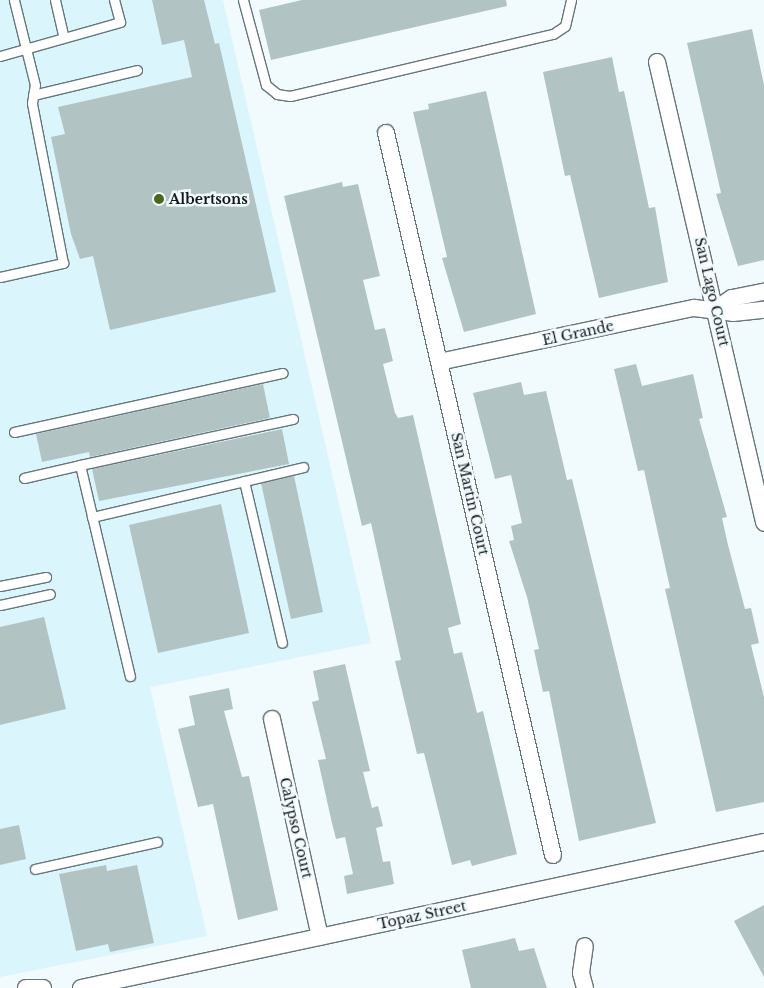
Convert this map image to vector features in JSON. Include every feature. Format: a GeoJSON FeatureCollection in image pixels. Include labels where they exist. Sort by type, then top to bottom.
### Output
{"type":"FeatureCollection","features":[{"type":"Feature","properties":{"kind":"street","name":"San Lago Court"},"geometry":{"type":"LineString","coordinates":[[657,62],[716,309],[764,523]]}},
{"type":"Feature","properties":{"kind":"street","name":"San Martin Court"},"geometry":{"type":"LineString","coordinates":[[386,133],[554,855]]}},
{"type":"Feature","properties":{"kind":"street"},"geometry":{"type":"LineString","coordinates":[[716,309],[732,298],[764,292]]}},
{"type":"Feature","properties":{"kind":"street","name":"El Grande"},"geometry":{"type":"LineString","coordinates":[[439,362],[694,308],[716,309],[733,313],[764,310]]}},
{"type":"Feature","properties":{"kind":"street","name":"Calypso Court"},"geometry":{"type":"LineString","coordinates":[[272,719],[320,937]]}},
{"type":"Feature","properties":{"kind":"street","name":"Topaz Street"},"geometry":{"type":"LineString","coordinates":[[81,988],[764,842]]}},
{"type":"Feature","properties":{"kind":"street"},"geometry":{"type":"LineString","coordinates":[[584,988],[581,973],[585,946]]}},
{"type":"Feature","properties":{"kind":"street"},"geometry":{"type":"LineString","coordinates":[[26,988],[43,988]]}},
{"type":"Feature","properties":{"kind":"lane"},"geometry":{"type":"LineString","coordinates":[[0,277],[63,263],[33,95],[35,84],[14,0]]}},
{"type":"Feature","properties":{"kind":"lane"},"geometry":{"type":"LineString","coordinates":[[55,0],[63,36]]}},
{"type":"Feature","properties":{"kind":"lane"},"geometry":{"type":"LineString","coordinates":[[0,56],[26,51],[63,36],[120,22],[114,0]]}},
{"type":"Feature","properties":{"kind":"lane"},"geometry":{"type":"LineString","coordinates":[[243,0],[266,85],[277,94],[290,96],[553,34],[565,26],[571,0]]}},
{"type":"Feature","properties":{"kind":"lane"},"geometry":{"type":"LineString","coordinates":[[33,95],[137,70]]}},
{"type":"Feature","properties":{"kind":"lane"},"geometry":{"type":"LineString","coordinates":[[14,432],[283,373]]}},
{"type":"Feature","properties":{"kind":"lane"},"geometry":{"type":"LineString","coordinates":[[24,478],[293,419]]}},
{"type":"Feature","properties":{"kind":"lane"},"geometry":{"type":"LineString","coordinates":[[80,465],[130,676]]}},
{"type":"Feature","properties":{"kind":"lane"},"geometry":{"type":"LineString","coordinates":[[92,517],[303,467]]}},
{"type":"Feature","properties":{"kind":"lane"},"geometry":{"type":"LineString","coordinates":[[244,481],[282,643]]}},
{"type":"Feature","properties":{"kind":"lane"},"geometry":{"type":"LineString","coordinates":[[0,586],[46,577]]}},
{"type":"Feature","properties":{"kind":"lane"},"geometry":{"type":"LineString","coordinates":[[0,605],[50,594]]}},
{"type":"Feature","properties":{"kind":"lane"},"geometry":{"type":"LineString","coordinates":[[35,869],[157,842]]}},
{"type":"Feature","properties":{"kind":"shaded area"},"geometry":{"type":"Polygon","coordinates":[[[0,0],[223,0],[371,643],[150,687],[207,936],[0,977],[0,0]]]}},
{"type":"Feature","properties":{"kind":"building","name":"Albertsons"},"geometry":{"type":"Polygon","coordinates":[[[152,0],[204,0],[215,44],[219,43],[276,292],[110,330],[93,256],[80,259],[71,234],[51,137],[65,134],[58,107],[192,77],[184,40],[162,45],[152,0]]]}},
{"type":"Feature","properties":{"kind":"building"},"geometry":{"type":"Polygon","coordinates":[[[302,0],[506,0],[507,6],[271,60],[259,10],[302,0]]]}},
{"type":"Feature","properties":{"kind":"building"},"geometry":{"type":"Polygon","coordinates":[[[752,29],[764,85],[764,260],[738,266],[716,194],[721,193],[687,43],[752,29]]]}},
{"type":"Feature","properties":{"kind":"building"},"geometry":{"type":"Polygon","coordinates":[[[612,57],[619,92],[624,91],[649,208],[655,207],[668,282],[599,298],[570,175],[565,176],[543,72],[612,57]]]}},
{"type":"Feature","properties":{"kind":"building"},"geometry":{"type":"Polygon","coordinates":[[[486,91],[536,314],[464,332],[442,258],[447,257],[413,112],[429,109],[428,104],[486,91]]]}},
{"type":"Feature","properties":{"kind":"building"},"geometry":{"type":"Polygon","coordinates":[[[342,182],[343,187],[358,184],[380,276],[363,280],[375,330],[385,328],[393,361],[383,364],[395,413],[398,418],[413,415],[461,624],[448,628],[454,654],[462,652],[477,713],[483,711],[517,854],[472,866],[470,860],[452,865],[424,753],[417,754],[395,661],[401,660],[371,523],[362,526],[284,196],[342,182]]]}},
{"type":"Feature","properties":{"kind":"building"},"geometry":{"type":"Polygon","coordinates":[[[636,364],[642,386],[693,374],[703,418],[699,419],[727,517],[722,518],[728,545],[745,609],[751,608],[759,643],[751,645],[764,697],[764,802],[716,812],[665,589],[670,588],[644,470],[638,471],[614,369],[636,364]]]}},
{"type":"Feature","properties":{"kind":"building"},"geometry":{"type":"Polygon","coordinates":[[[521,382],[524,395],[546,391],[567,480],[572,479],[656,823],[579,841],[549,691],[543,692],[534,650],[539,649],[527,597],[509,541],[514,540],[511,526],[522,523],[511,475],[495,479],[473,393],[521,382]]]}},
{"type":"Feature","properties":{"kind":"building"},"geometry":{"type":"Polygon","coordinates":[[[263,384],[270,418],[90,457],[89,452],[42,462],[36,434],[263,384]]]}},
{"type":"Feature","properties":{"kind":"building"},"geometry":{"type":"Polygon","coordinates":[[[282,429],[289,464],[99,501],[92,469],[282,429]]]}},
{"type":"Feature","properties":{"kind":"building"},"geometry":{"type":"Polygon","coordinates":[[[294,476],[323,612],[291,619],[261,483],[294,476]]]}},
{"type":"Feature","properties":{"kind":"building"},"geometry":{"type":"Polygon","coordinates":[[[221,504],[249,633],[158,653],[129,525],[221,504]]]}},
{"type":"Feature","properties":{"kind":"building"},"geometry":{"type":"Polygon","coordinates":[[[44,617],[66,709],[0,725],[0,627],[44,617]]]}},
{"type":"Feature","properties":{"kind":"building"},"geometry":{"type":"Polygon","coordinates":[[[345,664],[370,771],[363,772],[372,808],[378,806],[383,826],[376,828],[383,862],[390,861],[394,884],[347,894],[344,876],[353,874],[345,837],[336,839],[331,819],[318,760],[326,759],[312,702],[319,700],[313,671],[345,664]]]}},
{"type":"Feature","properties":{"kind":"building"},"geometry":{"type":"Polygon","coordinates":[[[229,688],[233,709],[224,711],[242,777],[249,776],[278,910],[238,920],[213,804],[198,807],[178,729],[195,725],[189,696],[229,688]]]}},
{"type":"Feature","properties":{"kind":"building"},"geometry":{"type":"Polygon","coordinates":[[[19,825],[26,859],[0,865],[0,829],[19,825]]]}},
{"type":"Feature","properties":{"kind":"building"},"geometry":{"type":"Polygon","coordinates":[[[106,865],[107,871],[137,865],[154,943],[110,952],[108,944],[76,951],[59,874],[106,865]]]}},
{"type":"Feature","properties":{"kind":"building"},"geometry":{"type":"Polygon","coordinates":[[[764,905],[764,977],[734,921],[764,905]]]}},
{"type":"Feature","properties":{"kind":"building"},"geometry":{"type":"Polygon","coordinates":[[[515,938],[519,951],[534,948],[547,988],[471,988],[462,950],[515,938]]]}},
{"type":"Feature","properties":{"kind":"place","name":"Albertsons"},"geometry":{"type":"Point","coordinates":[159,199]}}]}
